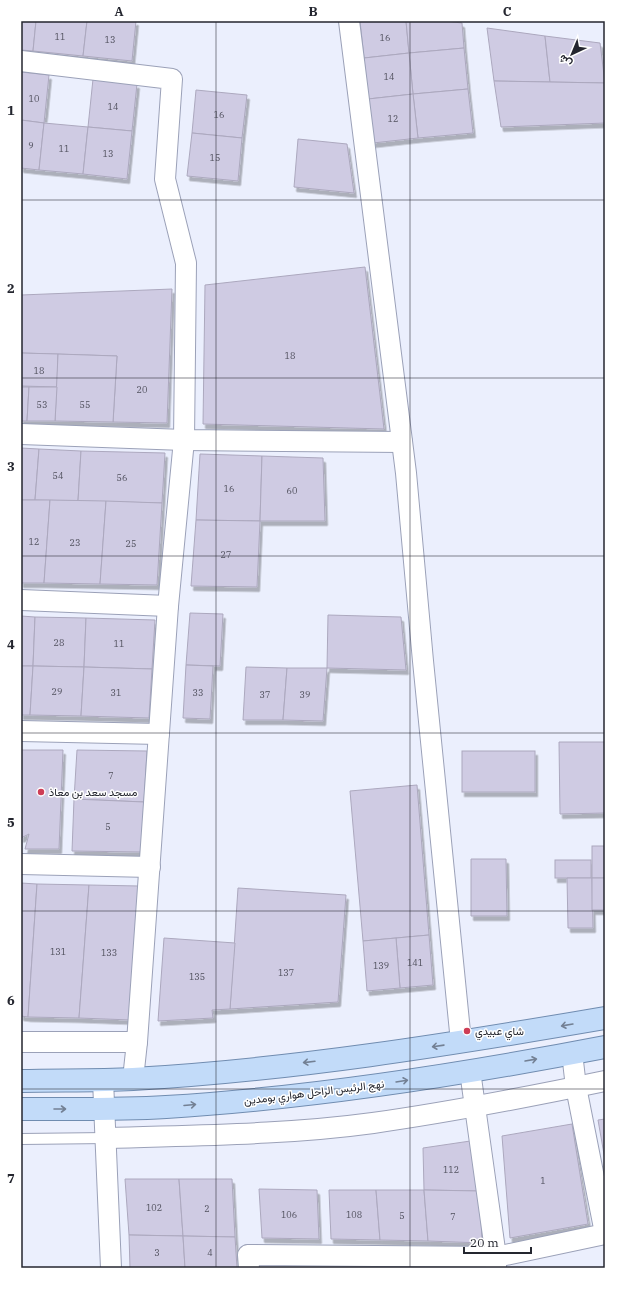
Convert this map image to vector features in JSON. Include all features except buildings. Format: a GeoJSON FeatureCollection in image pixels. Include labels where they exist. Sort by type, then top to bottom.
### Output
{"type":"FeatureCollection","features":[{"type":"Feature","properties":{"kind":"main road"},"geometry":{"type":"LineString","coordinates":[[21,1081],[133,1079],[267,1067],[461,1042],[605,1018]]}},
{"type":"Feature","properties":{"kind":"main road","name":"نهج الرئيس الراحل هواري بومدين"},"geometry":{"type":"LineString","coordinates":[[21,1109],[165,1107],[268,1098],[379,1085],[605,1047]]}},
{"type":"Feature","properties":{"kind":"street"},"geometry":{"type":"LineString","coordinates":[[349,21],[402,442],[461,1042]]}},
{"type":"Feature","properties":{"kind":"street"},"geometry":{"type":"LineString","coordinates":[[21,61],[172,79],[165,179],[186,263],[184,440],[168,606],[150,867],[133,1079]]}},
{"type":"Feature","properties":{"kind":"street"},"geometry":{"type":"LineString","coordinates":[[21,434],[184,440],[402,442]]}},
{"type":"Feature","properties":{"kind":"street"},"geometry":{"type":"LineString","coordinates":[[21,600],[168,606]]}},
{"type":"Feature","properties":{"kind":"street"},"geometry":{"type":"LineString","coordinates":[[21,731],[159,734]]}},
{"type":"Feature","properties":{"kind":"street"},"geometry":{"type":"LineString","coordinates":[[21,864],[150,867]]}},
{"type":"Feature","properties":{"kind":"street"},"geometry":{"type":"LineString","coordinates":[[21,1042],[137,1042]]}},
{"type":"Feature","properties":{"kind":"street"},"geometry":{"type":"LineString","coordinates":[[249,1268],[248,1255],[328,1262],[496,1263],[605,1234],[576,1087],[572,1053]]}},
{"type":"Feature","properties":{"kind":"street"},"geometry":{"type":"LineString","coordinates":[[470,1070],[496,1263]]}},
{"type":"Feature","properties":{"kind":"street"},"geometry":{"type":"LineString","coordinates":[[103,1080],[106,1109],[106,1189],[110,1268]]}},
{"type":"Feature","properties":{"kind":"street"},"geometry":{"type":"LineString","coordinates":[[107,1138],[281,1131],[372,1123],[474,1106],[605,1081]]}},
{"type":"Feature","properties":{"kind":"lane"},"geometry":{"type":"LineString","coordinates":[[21,1139],[107,1138]]}},
{"type":"Feature","properties":{"kind":"place","name":"مسجد سعد بن معاذ"},"geometry":{"type":"Point","coordinates":[41,792]}},
{"type":"Feature","properties":{"kind":"place","name":"شاي عبيدي"},"geometry":{"type":"Point","coordinates":[467,1031]}}]}
